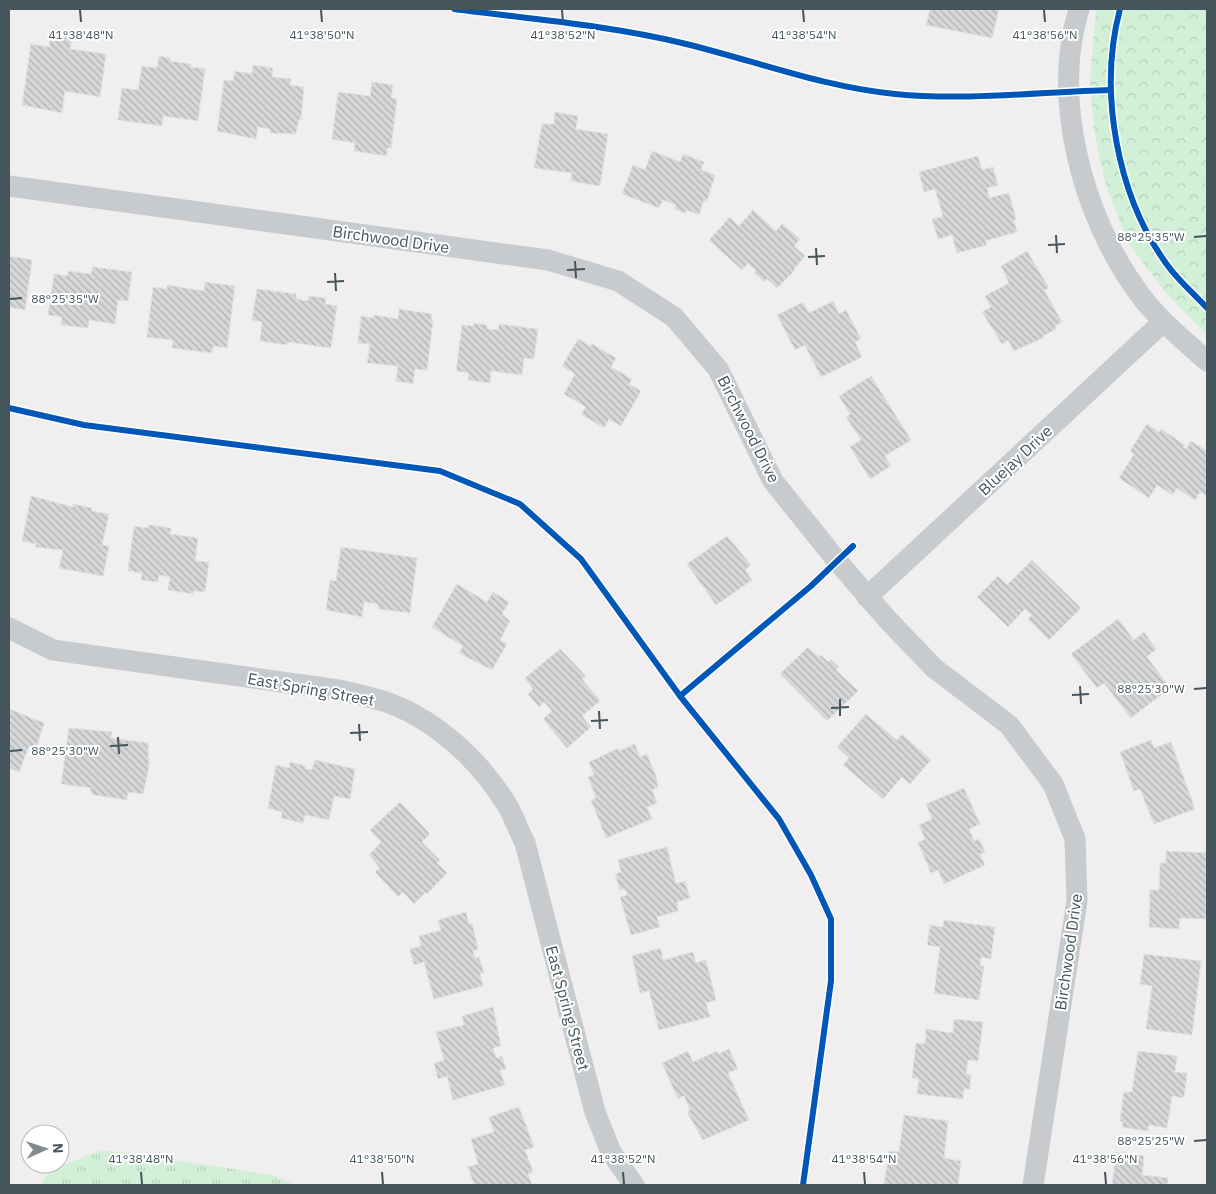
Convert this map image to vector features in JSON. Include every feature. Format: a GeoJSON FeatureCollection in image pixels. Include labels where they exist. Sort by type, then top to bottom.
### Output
{"type":"FeatureCollection","features":[{"type":"Feature","properties":{"kind":"street"},"geometry":{"type":"LineString","coordinates":[[1079,9],[1074,24],[1068,91],[1078,166],[1107,243],[1138,293],[1163,322],[1207,362]]}},
{"type":"Feature","properties":{"kind":"street","name":"Birchwood Drive"},"geometry":{"type":"LineString","coordinates":[[9,186],[548,260],[618,281],[674,316],[718,368],[773,481],[867,597],[934,668],[1009,725],[1053,784],[1075,839],[1077,901],[1034,1185]]}},
{"type":"Feature","properties":{"kind":"street","name":"Bluejay Drive"},"geometry":{"type":"LineString","coordinates":[[867,597],[1163,322]]}},
{"type":"Feature","properties":{"kind":"street","name":"East Spring Street"},"geometry":{"type":"LineString","coordinates":[[9,628],[53,650],[339,690],[380,700],[420,718],[452,741],[478,768],[507,805],[525,843],[596,1112],[611,1152],[634,1185]]}},
{"type":"Feature","properties":{"kind":"green space"},"geometry":{"type":"Polygon","coordinates":[[[1096,9],[1207,9],[1207,335],[1166,293],[1129,244],[1106,186],[1094,132],[1090,81],[1096,9]]]}},
{"type":"Feature","properties":{"kind":"green space"},"geometry":{"type":"Polygon","coordinates":[[[101,1151],[123,1152],[272,1175],[295,1185],[41,1185],[48,1174],[70,1174],[70,1163],[101,1151]]]}},
{"type":"Feature","properties":{"kind":"building"},"geometry":{"type":"Polygon","coordinates":[[[930,9],[999,9],[992,38],[926,25],[930,9]]]}},
{"type":"Feature","properties":{"kind":"building"},"geometry":{"type":"Polygon","coordinates":[[[51,33],[72,36],[70,49],[106,54],[100,97],[65,91],[62,113],[22,105],[31,44],[49,47],[51,33]]]}},
{"type":"Feature","properties":{"kind":"building"},"geometry":{"type":"Polygon","coordinates":[[[159,56],[170,58],[170,61],[191,64],[191,67],[205,69],[198,121],[163,116],[162,126],[118,120],[122,88],[138,90],[142,66],[157,68],[159,56]]]}},
{"type":"Feature","properties":{"kind":"building"},"geometry":{"type":"Polygon","coordinates":[[[253,65],[273,68],[272,77],[291,79],[290,85],[304,87],[301,120],[299,119],[296,134],[270,133],[270,129],[258,127],[256,139],[217,131],[224,80],[233,81],[235,71],[252,74],[253,65]]]}},
{"type":"Feature","properties":{"kind":"building"},"geometry":{"type":"Polygon","coordinates":[[[372,82],[393,85],[391,98],[397,99],[391,148],[387,148],[387,156],[354,151],[355,143],[332,139],[338,92],[370,96],[372,82]]]}},
{"type":"Feature","properties":{"kind":"building"},"geometry":{"type":"Polygon","coordinates":[[[555,112],[578,116],[576,129],[608,134],[600,186],[571,181],[572,173],[534,168],[542,124],[554,124],[555,112]]]}},
{"type":"Feature","properties":{"kind":"building"},"geometry":{"type":"Polygon","coordinates":[[[652,151],[680,162],[683,154],[704,162],[701,170],[715,175],[707,201],[704,200],[699,215],[687,210],[685,213],[674,209],[676,205],[663,200],[659,208],[622,194],[633,165],[645,170],[652,151]]]}},
{"type":"Feature","properties":{"kind":"building"},"geometry":{"type":"Polygon","coordinates":[[[978,156],[982,170],[993,167],[998,185],[987,188],[989,198],[1009,193],[1016,219],[1014,220],[1017,232],[985,241],[987,245],[957,253],[952,235],[938,239],[932,219],[943,217],[935,189],[924,192],[919,172],[978,156]]]}},
{"type":"Feature","properties":{"kind":"building"},"geometry":{"type":"Polygon","coordinates":[[[753,210],[776,231],[782,224],[800,239],[794,246],[805,256],[795,270],[777,288],[767,279],[765,282],[754,273],[756,270],[748,263],[742,270],[709,240],[730,217],[739,226],[753,210]]]}},
{"type":"Feature","properties":{"kind":"building"},"geometry":{"type":"Polygon","coordinates":[[[1027,251],[1049,288],[1044,290],[1062,322],[1055,326],[1056,329],[1043,336],[1043,338],[1014,351],[1008,340],[1002,344],[982,312],[991,307],[985,296],[1009,283],[1001,266],[1027,251]]]}},
{"type":"Feature","properties":{"kind":"building"},"geometry":{"type":"Polygon","coordinates":[[[9,256],[32,260],[25,310],[9,307],[9,256]]]}},
{"type":"Feature","properties":{"kind":"building"},"geometry":{"type":"Polygon","coordinates":[[[93,267],[132,272],[128,301],[118,300],[115,324],[89,320],[88,328],[61,325],[62,317],[48,315],[54,274],[67,276],[68,271],[91,274],[93,267]]]}},
{"type":"Feature","properties":{"kind":"building"},"geometry":{"type":"Polygon","coordinates":[[[205,282],[235,286],[227,348],[213,346],[212,353],[172,348],[173,340],[147,337],[153,287],[167,289],[167,285],[204,291],[205,282]]]}},
{"type":"Feature","properties":{"kind":"building"},"geometry":{"type":"Polygon","coordinates":[[[257,289],[296,294],[296,299],[308,301],[309,296],[326,298],[325,304],[337,306],[331,348],[288,342],[287,345],[260,341],[262,322],[252,320],[257,289]]]}},
{"type":"Feature","properties":{"kind":"building"},"geometry":{"type":"Polygon","coordinates":[[[833,301],[839,314],[846,310],[861,339],[855,342],[862,357],[821,377],[805,345],[795,350],[777,315],[803,302],[809,313],[833,301]]]}},
{"type":"Feature","properties":{"kind":"building"},"geometry":{"type":"Polygon","coordinates":[[[399,309],[432,314],[431,321],[433,321],[427,370],[415,369],[413,384],[396,381],[398,366],[367,363],[370,344],[358,343],[361,316],[373,318],[374,315],[398,319],[399,309]]]}},
{"type":"Feature","properties":{"kind":"building"},"geometry":{"type":"Polygon","coordinates":[[[474,323],[487,325],[487,329],[498,330],[499,324],[538,329],[534,359],[524,358],[522,375],[491,371],[490,383],[468,380],[469,373],[456,371],[462,325],[474,326],[474,323]]]}},
{"type":"Feature","properties":{"kind":"building"},"geometry":{"type":"Polygon","coordinates":[[[578,339],[590,346],[592,344],[616,358],[611,367],[632,379],[629,384],[641,391],[621,426],[609,419],[604,428],[581,414],[586,407],[564,394],[575,374],[562,366],[578,339]]]}},
{"type":"Feature","properties":{"kind":"building"},"geometry":{"type":"Polygon","coordinates":[[[871,376],[911,440],[885,456],[891,466],[870,479],[850,447],[861,440],[846,417],[850,414],[839,396],[871,376]]]}},
{"type":"Feature","properties":{"kind":"building"},"geometry":{"type":"Polygon","coordinates":[[[1147,424],[1159,432],[1161,429],[1185,445],[1183,447],[1186,449],[1191,441],[1207,451],[1207,496],[1200,492],[1195,500],[1177,488],[1173,495],[1157,485],[1149,498],[1119,478],[1134,454],[1130,451],[1147,424]]]}},
{"type":"Feature","properties":{"kind":"building"},"geometry":{"type":"Polygon","coordinates":[[[31,496],[73,507],[73,504],[92,508],[91,511],[109,514],[102,545],[109,546],[103,576],[59,568],[63,550],[35,547],[36,544],[22,541],[31,496]]]}},
{"type":"Feature","properties":{"kind":"building"},"geometry":{"type":"Polygon","coordinates":[[[149,525],[171,528],[170,534],[198,538],[195,561],[209,562],[205,592],[193,591],[193,594],[168,590],[170,577],[159,575],[158,582],[141,580],[142,573],[128,571],[134,526],[148,528],[149,525]]]}},
{"type":"Feature","properties":{"kind":"building"},"geometry":{"type":"Polygon","coordinates":[[[727,536],[751,565],[745,570],[752,580],[716,605],[687,564],[727,536]]]}},
{"type":"Feature","properties":{"kind":"building"},"geometry":{"type":"Polygon","coordinates":[[[341,547],[417,558],[410,613],[378,609],[378,604],[364,602],[362,617],[326,610],[330,580],[336,581],[341,547]]]}},
{"type":"Feature","properties":{"kind":"building"},"geometry":{"type":"Polygon","coordinates":[[[1032,560],[1081,608],[1049,640],[1028,619],[1032,615],[1025,609],[1008,627],[977,597],[998,576],[1007,585],[1032,560]]]}},
{"type":"Feature","properties":{"kind":"building"},"geometry":{"type":"Polygon","coordinates":[[[457,584],[487,602],[493,592],[509,602],[502,614],[510,621],[500,640],[507,644],[492,670],[459,653],[463,646],[432,627],[457,584]]]}},
{"type":"Feature","properties":{"kind":"building"},"geometry":{"type":"Polygon","coordinates":[[[1118,619],[1134,640],[1144,632],[1156,649],[1147,657],[1170,688],[1131,718],[1104,683],[1097,688],[1071,654],[1118,619]]]}},
{"type":"Feature","properties":{"kind":"building"},"geometry":{"type":"Polygon","coordinates":[[[808,647],[828,662],[831,659],[839,667],[836,670],[858,691],[827,721],[780,674],[808,647]]]}},
{"type":"Feature","properties":{"kind":"building"},"geometry":{"type":"Polygon","coordinates":[[[560,649],[586,676],[582,679],[600,701],[582,716],[591,727],[567,748],[543,719],[552,711],[544,702],[539,707],[528,694],[533,689],[525,678],[560,649]]]}},
{"type":"Feature","properties":{"kind":"building"},"geometry":{"type":"Polygon","coordinates":[[[9,709],[44,723],[36,749],[29,746],[19,772],[9,768],[9,709]]]}},
{"type":"Feature","properties":{"kind":"building"},"geometry":{"type":"Polygon","coordinates":[[[866,714],[897,740],[902,734],[931,760],[910,784],[902,777],[883,799],[843,765],[849,758],[837,747],[866,714]]]}},
{"type":"Feature","properties":{"kind":"building"},"geometry":{"type":"Polygon","coordinates":[[[69,728],[112,732],[111,738],[148,743],[149,767],[143,794],[128,792],[127,800],[94,795],[90,791],[91,788],[61,784],[69,728]]]}},
{"type":"Feature","properties":{"kind":"building"},"geometry":{"type":"Polygon","coordinates":[[[1151,740],[1154,748],[1171,742],[1195,809],[1154,824],[1140,789],[1134,791],[1120,752],[1151,740]]]}},
{"type":"Feature","properties":{"kind":"building"},"geometry":{"type":"Polygon","coordinates":[[[635,744],[640,757],[647,754],[656,776],[658,787],[652,790],[657,803],[647,807],[652,819],[606,838],[591,800],[596,798],[588,777],[594,775],[589,762],[619,748],[619,751],[635,744]]]}},
{"type":"Feature","properties":{"kind":"building"},"geometry":{"type":"Polygon","coordinates":[[[315,760],[355,769],[350,799],[334,796],[329,820],[305,815],[303,823],[281,818],[282,812],[268,808],[276,765],[289,768],[290,762],[306,766],[305,769],[312,770],[315,760]]]}},
{"type":"Feature","properties":{"kind":"building"},"geometry":{"type":"Polygon","coordinates":[[[964,788],[980,824],[969,829],[974,841],[979,839],[985,852],[980,854],[985,865],[944,884],[938,870],[931,873],[918,843],[925,839],[919,825],[932,819],[926,804],[964,788]]]}},
{"type":"Feature","properties":{"kind":"building"},"geometry":{"type":"Polygon","coordinates":[[[400,802],[430,834],[422,842],[440,860],[437,863],[447,873],[427,894],[426,892],[414,904],[403,892],[398,897],[375,872],[380,868],[369,855],[381,842],[370,830],[400,802]]]}},
{"type":"Feature","properties":{"kind":"building"},"geometry":{"type":"Polygon","coordinates":[[[667,847],[676,884],[685,881],[690,898],[677,902],[678,911],[657,917],[660,927],[631,935],[620,897],[627,895],[625,889],[620,890],[615,874],[621,872],[618,860],[667,847]]]}},
{"type":"Feature","properties":{"kind":"building"},"geometry":{"type":"Polygon","coordinates":[[[1166,851],[1207,853],[1206,919],[1180,918],[1179,929],[1149,927],[1150,890],[1159,890],[1160,863],[1166,863],[1166,851]]]}},
{"type":"Feature","properties":{"kind":"building"},"geometry":{"type":"Polygon","coordinates":[[[466,912],[469,924],[472,923],[478,949],[473,951],[475,958],[479,957],[484,973],[480,974],[483,986],[434,999],[424,962],[414,965],[410,949],[421,946],[419,936],[441,930],[438,920],[466,912]]]}},
{"type":"Feature","properties":{"kind":"building"},"geometry":{"type":"Polygon","coordinates":[[[944,920],[995,927],[991,959],[981,957],[980,966],[984,966],[979,1000],[934,993],[940,947],[927,945],[930,925],[943,927],[944,920]]]}},
{"type":"Feature","properties":{"kind":"building"},"geometry":{"type":"Polygon","coordinates":[[[661,948],[663,960],[693,952],[696,963],[706,960],[716,1000],[706,1003],[710,1017],[659,1030],[649,991],[640,993],[632,956],[661,948]]]}},
{"type":"Feature","properties":{"kind":"building"},"geometry":{"type":"Polygon","coordinates":[[[1144,954],[1201,961],[1192,1035],[1146,1029],[1152,986],[1140,984],[1144,954]]]}},
{"type":"Feature","properties":{"kind":"building"},"geometry":{"type":"Polygon","coordinates":[[[493,1007],[501,1046],[493,1048],[496,1058],[502,1056],[506,1069],[500,1070],[505,1085],[453,1100],[447,1076],[438,1079],[434,1063],[444,1060],[436,1032],[464,1025],[462,1016],[493,1007]]]}},
{"type":"Feature","properties":{"kind":"building"},"geometry":{"type":"Polygon","coordinates":[[[954,1019],[983,1022],[978,1061],[968,1060],[966,1074],[971,1075],[970,1089],[964,1089],[963,1099],[917,1094],[919,1079],[912,1078],[916,1043],[925,1044],[926,1029],[953,1033],[954,1019]]]}},
{"type":"Feature","properties":{"kind":"building"},"geometry":{"type":"Polygon","coordinates":[[[729,1049],[738,1069],[728,1073],[749,1120],[703,1140],[687,1112],[690,1110],[684,1096],[678,1099],[662,1063],[688,1051],[693,1062],[717,1051],[718,1054],[729,1049]]]}},
{"type":"Feature","properties":{"kind":"building"},"geometry":{"type":"Polygon","coordinates":[[[1138,1051],[1177,1056],[1175,1072],[1187,1073],[1184,1098],[1172,1096],[1167,1128],[1149,1125],[1148,1131],[1122,1127],[1123,1122],[1120,1121],[1124,1092],[1132,1092],[1138,1051]]]}},
{"type":"Feature","properties":{"kind":"building"},"geometry":{"type":"Polygon","coordinates":[[[519,1107],[534,1147],[525,1150],[533,1172],[528,1174],[532,1185],[474,1185],[468,1167],[478,1164],[471,1139],[494,1132],[489,1117],[519,1107]]]}},
{"type":"Feature","properties":{"kind":"building"},"geometry":{"type":"Polygon","coordinates":[[[904,1115],[948,1121],[944,1158],[961,1161],[958,1185],[884,1185],[889,1151],[899,1152],[904,1115]]]}},
{"type":"Feature","properties":{"kind":"building"},"geometry":{"type":"Polygon","coordinates":[[[1116,1152],[1144,1156],[1142,1175],[1168,1178],[1167,1185],[1112,1185],[1116,1152]]]}},
{"type":"Feature","properties":{"kind":"cycle path"},"geometry":{"type":"LineString","coordinates":[[454,9],[597,27],[654,37],[814,79],[895,94],[948,97],[1110,90]]}},
{"type":"Feature","properties":{"kind":"cycle path"},"geometry":{"type":"LineString","coordinates":[[1120,9],[1114,41],[1111,74],[1112,109],[1117,143],[1125,176],[1136,208],[1150,239],[1172,272],[1207,308]]}},
{"type":"Feature","properties":{"kind":"cycle path"},"geometry":{"type":"LineString","coordinates":[[9,408],[84,425],[440,471],[520,504],[581,559],[680,696],[779,819],[811,875],[831,919],[831,981],[803,1185]]}},
{"type":"Feature","properties":{"kind":"cycle path"},"geometry":{"type":"LineString","coordinates":[[680,696],[811,586],[853,546]]}}]}
